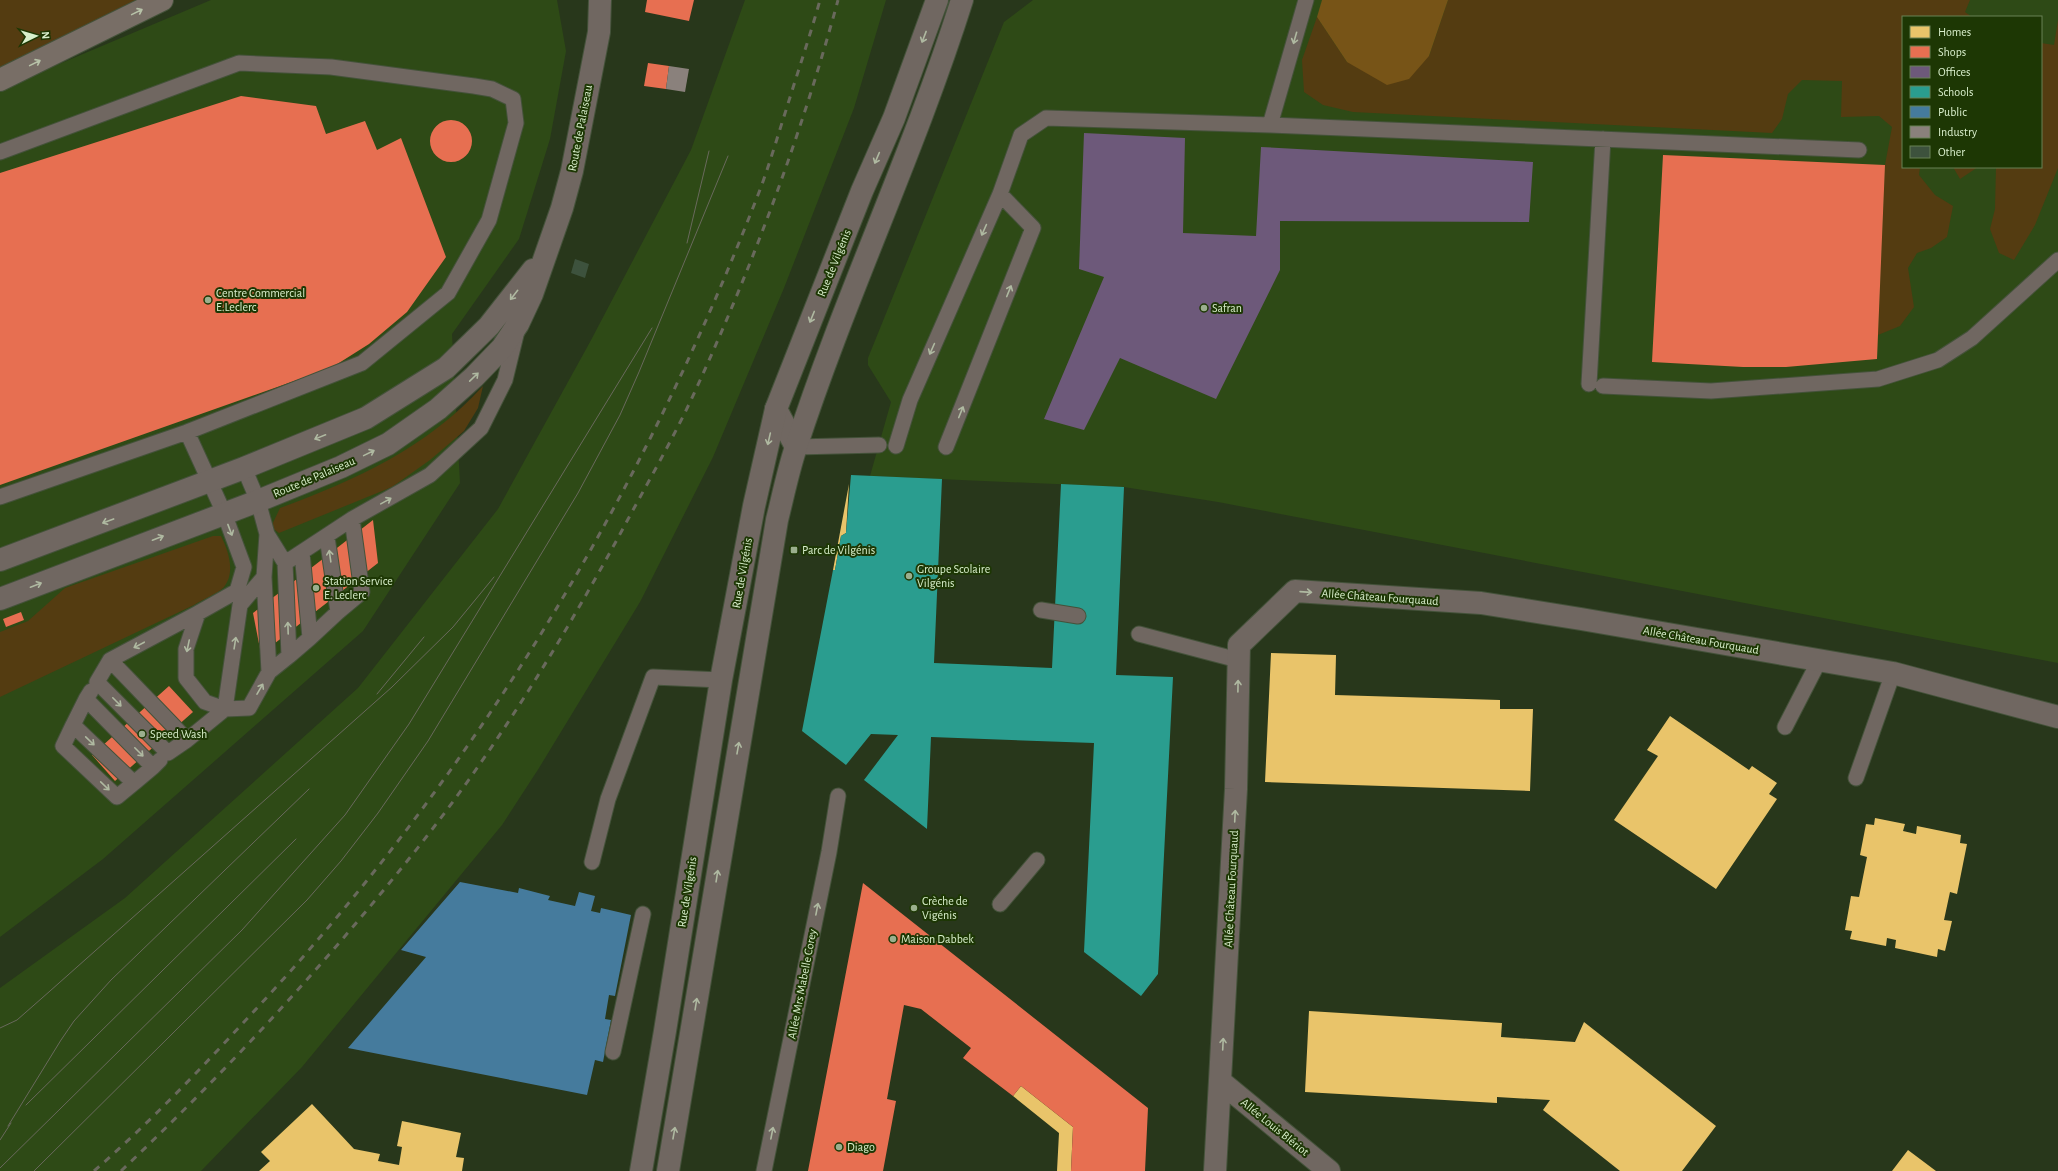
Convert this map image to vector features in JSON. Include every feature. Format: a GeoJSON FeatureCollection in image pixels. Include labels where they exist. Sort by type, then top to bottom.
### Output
{"type":"FeatureCollection","features":[{"type":"Feature","properties":{"kind":"main road"},"geometry":{"type":"LineString","coordinates":[[0,80],[162,0]]}},
{"type":"Feature","properties":{"kind":"street","name":"Route de Palaiseau"},"geometry":{"type":"LineString","coordinates":[[0,599],[258,501],[341,467],[388,444],[438,409],[474,377],[502,348],[518,324],[532,294],[546,253],[572,172],[598,32],[600,0]]}},
{"type":"Feature","properties":{"kind":"street","name":"Rue de Vilgénis"},"geometry":{"type":"LineString","coordinates":[[641,1171],[721,680],[754,506],[776,409],[862,191],[894,118],[937,0]]}},
{"type":"Feature","properties":{"kind":"street","name":"Rue de Vilgénis"},"geometry":{"type":"LineString","coordinates":[[668,1171],[776,520],[796,447],[835,340],[916,134],[962,0]]}},
{"type":"Feature","properties":{"kind":"street","name":"Route de Palaiseau"},"geometry":{"type":"LineString","coordinates":[[0,560],[209,482],[366,418],[446,368],[490,326],[546,253]]}},
{"type":"Feature","properties":{"kind":"street"},"geometry":{"type":"LineString","coordinates":[[776,409],[796,447]]}},
{"type":"Feature","properties":{"kind":"street","name":"Allée Château Fourquaud"},"geometry":{"type":"LineString","coordinates":[[1215,1171],[1236,788],[1239,645],[1295,591],[1481,603],[1581,619],[1892,673],[2058,717]]}},
{"type":"Feature","properties":{"kind":"street","name":"Allée Louis Blériot"},"geometry":{"type":"LineString","coordinates":[[1221,1082],[1329,1171]]}},
{"type":"Feature","properties":{"kind":"lane"},"geometry":{"type":"LineString","coordinates":[[1270,125],[1306,0]]}},
{"type":"Feature","properties":{"kind":"lane"},"geometry":{"type":"LineString","coordinates":[[0,152],[239,63],[346,69],[492,89],[513,99],[516,123],[490,220],[448,293],[362,363],[187,432],[0,497]]}},
{"type":"Feature","properties":{"kind":"lane"},"geometry":{"type":"LineString","coordinates":[[896,446],[910,400],[1000,194],[1021,135],[1046,118],[1270,125],[1859,150]]}},
{"type":"Feature","properties":{"kind":"lane"},"geometry":{"type":"LineString","coordinates":[[1603,139],[1596,385],[1711,391],[1878,379],[1938,360],[1972,338],[2058,260]]}},
{"type":"Feature","properties":{"kind":"lane"},"geometry":{"type":"LineString","coordinates":[[946,447],[1033,228],[1000,194]]}},
{"type":"Feature","properties":{"kind":"lane"},"geometry":{"type":"LineString","coordinates":[[285,564],[352,519],[430,475],[481,428],[505,380],[518,324]]}},
{"type":"Feature","properties":{"kind":"lane"},"geometry":{"type":"LineString","coordinates":[[187,432],[224,513],[244,567],[238,591],[110,660],[98,682],[86,699],[63,746],[117,797],[168,753],[187,740],[225,709],[240,605],[264,577]]}},
{"type":"Feature","properties":{"kind":"lane"},"geometry":{"type":"LineString","coordinates":[[796,447],[879,445]]}},
{"type":"Feature","properties":{"kind":"lane"},"geometry":{"type":"LineString","coordinates":[[244,468],[258,501],[267,534],[285,564],[289,656]]}},
{"type":"Feature","properties":{"kind":"lane"},"geometry":{"type":"LineString","coordinates":[[198,613],[186,648],[186,678],[205,702],[225,709],[249,708],[269,672],[362,592],[352,519]]}},
{"type":"Feature","properties":{"kind":"lane"},"geometry":{"type":"LineString","coordinates":[[267,534],[264,577],[269,672]]}},
{"type":"Feature","properties":{"kind":"lane"},"geometry":{"type":"LineString","coordinates":[[327,537],[338,612]]}},
{"type":"Feature","properties":{"kind":"lane"},"geometry":{"type":"LineString","coordinates":[[302,553],[310,638]]}},
{"type":"Feature","properties":{"kind":"lane"},"geometry":{"type":"LineString","coordinates":[[1041,610],[1078,616]]}},
{"type":"Feature","properties":{"kind":"lane"},"geometry":{"type":"LineString","coordinates":[[1139,634],[1238,660]]}},
{"type":"Feature","properties":{"kind":"lane"},"geometry":{"type":"LineString","coordinates":[[110,660],[187,740]]}},
{"type":"Feature","properties":{"kind":"lane"},"geometry":{"type":"LineString","coordinates":[[1786,727],[1819,661]]}},
{"type":"Feature","properties":{"kind":"lane"},"geometry":{"type":"LineString","coordinates":[[1856,778],[1892,673]]}},
{"type":"Feature","properties":{"kind":"lane"},"geometry":{"type":"LineString","coordinates":[[592,862],[608,799],[653,677],[721,680]]}},
{"type":"Feature","properties":{"kind":"lane"},"geometry":{"type":"LineString","coordinates":[[98,682],[168,753]]}},
{"type":"Feature","properties":{"kind":"lane"},"geometry":{"type":"LineString","coordinates":[[86,699],[153,767]]}},
{"type":"Feature","properties":{"kind":"lane"},"geometry":{"type":"LineString","coordinates":[[73,725],[134,783]]}},
{"type":"Feature","properties":{"kind":"lane","name":"Allée Mrs Mabelle Corey"},"geometry":{"type":"LineString","coordinates":[[764,1171],[829,852],[838,796]]}},
{"type":"Feature","properties":{"kind":"lane"},"geometry":{"type":"LineString","coordinates":[[1000,904],[1037,860]]}},
{"type":"Feature","properties":{"kind":"lane"},"geometry":{"type":"LineString","coordinates":[[614,1052],[643,914]]}},
{"type":"Feature","properties":{"kind":"shaded area"},"geometry":{"type":"Polygon","coordinates":[[[0,0],[139,0],[0,71],[0,0]]]}},
{"type":"Feature","properties":{"kind":"shaded area"},"geometry":{"type":"Polygon","coordinates":[[[211,0],[557,0],[566,51],[550,139],[519,239],[452,334],[460,483],[363,631],[103,859],[0,937],[0,89],[211,0]]]}},
{"type":"Feature","properties":{"kind":"shaded area"},"geometry":{"type":"Polygon","coordinates":[[[745,0],[886,0],[854,108],[784,288],[713,457],[640,602],[539,768],[502,825],[302,1067],[201,1171],[0,1171],[0,988],[125,898],[358,688],[498,509],[590,342],[691,150],[745,0]]]}},
{"type":"Feature","properties":{"kind":"shaded area"},"geometry":{"type":"Polygon","coordinates":[[[1033,0],[2058,0],[2058,663],[1218,502],[1124,487],[870,476],[891,402],[868,365],[868,358],[1004,22],[1033,0]]]}},
{"type":"Feature","properties":{"kind":"shaded area"},"geometry":{"type":"Polygon","coordinates":[[[1322,0],[1448,0],[1429,56],[1409,79],[1387,85],[1347,62],[1317,17],[1322,0]]]}},
{"type":"Feature","properties":{"kind":"shaded area"},"geometry":{"type":"Polygon","coordinates":[[[1448,0],[1970,0],[1965,12],[1971,16],[1902,16],[1902,168],[1920,168],[1919,175],[1935,195],[1953,206],[1947,237],[1931,248],[1917,253],[1908,268],[1914,307],[1900,326],[1878,335],[1885,165],[1892,127],[1879,116],[1841,117],[1842,81],[1802,80],[1788,94],[1782,119],[1772,133],[1353,112],[1323,105],[1304,92],[1302,60],[1317,17],[1347,62],[1429,56],[1448,0]]]}},
{"type":"Feature","properties":{"kind":"shaded area"},"geometry":{"type":"Polygon","coordinates":[[[2058,20],[2058,168],[2035,225],[2014,260],[1999,253],[1990,229],[1995,209],[1996,168],[2042,168],[2042,43],[2054,45],[2058,20]]]}},
{"type":"Feature","properties":{"kind":"shaded area"},"geometry":{"type":"Polygon","coordinates":[[[1954,168],[1976,168],[1960,179],[1954,168]]]}},
{"type":"Feature","properties":{"kind":"shaded area"},"geometry":{"type":"Polygon","coordinates":[[[483,386],[478,408],[464,431],[430,460],[392,487],[279,533],[271,527],[280,508],[336,486],[415,444],[462,408],[483,386]]]}},
{"type":"Feature","properties":{"kind":"shaded area"},"geometry":{"type":"Polygon","coordinates":[[[213,536],[221,536],[230,561],[230,575],[228,581],[222,589],[194,605],[0,697],[0,632],[28,621],[65,588],[213,536]]]}},
{"type":"Feature","properties":{"kind":"building: Homes"},"geometry":{"type":"Polygon","coordinates":[[[849,484],[846,533],[841,536],[835,570],[833,570],[849,484]]]}},
{"type":"Feature","properties":{"kind":"building: Homes"},"geometry":{"type":"Polygon","coordinates":[[[1271,653],[1336,655],[1335,695],[1500,700],[1500,709],[1533,709],[1530,791],[1265,782],[1271,653]]]}},
{"type":"Feature","properties":{"kind":"building: Homes"},"geometry":{"type":"Polygon","coordinates":[[[1670,716],[1749,770],[1752,766],[1777,783],[1769,794],[1777,799],[1716,889],[1614,820],[1658,756],[1647,750],[1670,716]]]}},
{"type":"Feature","properties":{"kind":"building: Homes"},"geometry":{"type":"Polygon","coordinates":[[[1875,818],[1905,824],[1903,831],[1916,834],[1917,826],[1961,835],[1960,843],[1967,844],[1957,894],[1950,892],[1944,920],[1952,921],[1945,951],[1938,949],[1937,957],[1895,948],[1896,940],[1887,938],[1886,946],[1850,939],[1852,931],[1845,930],[1851,896],[1859,897],[1867,857],[1860,855],[1866,824],[1874,825],[1875,818]]]}},
{"type":"Feature","properties":{"kind":"building: Homes"},"geometry":{"type":"Polygon","coordinates":[[[1309,1011],[1502,1023],[1501,1037],[1575,1042],[1584,1022],[1716,1126],[1682,1171],[1620,1171],[1543,1110],[1550,1100],[1497,1097],[1497,1103],[1305,1092],[1309,1011]]]}},
{"type":"Feature","properties":{"kind":"building: Homes"},"geometry":{"type":"Polygon","coordinates":[[[1021,1086],[1073,1127],[1071,1171],[1057,1171],[1059,1133],[1013,1096],[1021,1086]]]}},
{"type":"Feature","properties":{"kind":"building: Homes"},"geometry":{"type":"Polygon","coordinates":[[[312,1104],[354,1149],[380,1154],[378,1161],[399,1165],[402,1147],[397,1146],[402,1121],[461,1133],[456,1157],[464,1158],[462,1171],[259,1171],[270,1161],[261,1152],[312,1104]]]}},
{"type":"Feature","properties":{"kind":"building: Homes"},"geometry":{"type":"Polygon","coordinates":[[[1908,1150],[1936,1171],[1892,1171],[1908,1150]]]}},
{"type":"Feature","properties":{"kind":"building: Shops"},"geometry":{"type":"Polygon","coordinates":[[[647,0],[694,0],[689,21],[645,12],[647,0]]]}},
{"type":"Feature","properties":{"kind":"building: Shops"},"geometry":{"type":"Polygon","coordinates":[[[648,63],[669,66],[666,89],[644,86],[648,63]]]}},
{"type":"Feature","properties":{"kind":"building: Shops","name":"Centre Commercial E.Leclerc"},"geometry":{"type":"Polygon","coordinates":[[[241,96],[316,106],[326,134],[365,121],[377,150],[401,138],[446,257],[407,312],[369,344],[331,368],[0,485],[0,173],[241,96]]]}},
{"type":"Feature","properties":{"kind":"building: Shops"},"geometry":{"type":"Polygon","coordinates":[[[447,120],[455,120],[466,126],[472,137],[472,145],[466,156],[455,162],[447,162],[436,156],[430,145],[430,137],[436,126],[447,120]]]}},
{"type":"Feature","properties":{"kind":"building: Shops"},"geometry":{"type":"Polygon","coordinates":[[[1663,155],[1885,165],[1877,359],[1786,367],[1743,367],[1652,362],[1663,155]]]}},
{"type":"Feature","properties":{"kind":"building: Shops","name":"Station Service E. Leclerc"},"geometry":{"type":"Polygon","coordinates":[[[373,520],[378,563],[261,654],[253,613],[373,520]]]}},
{"type":"Feature","properties":{"kind":"building: Shops"},"geometry":{"type":"Polygon","coordinates":[[[21,612],[24,620],[6,627],[3,619],[21,612]]]}},
{"type":"Feature","properties":{"kind":"building: Shops","name":"Speed Wash"},"geometry":{"type":"Polygon","coordinates":[[[169,686],[193,712],[115,781],[92,755],[169,686]]]}},
{"type":"Feature","properties":{"kind":"building: Shops"},"geometry":{"type":"Polygon","coordinates":[[[863,883],[1148,1108],[1145,1171],[1071,1171],[1073,1127],[1021,1086],[1013,1096],[963,1058],[971,1048],[921,1009],[904,1005],[887,1099],[896,1101],[883,1171],[808,1171],[863,883]]]}},
{"type":"Feature","properties":{"kind":"building: Offices"},"geometry":{"type":"Polygon","coordinates":[[[1084,133],[1185,138],[1183,233],[1256,236],[1261,147],[1533,162],[1529,222],[1280,221],[1280,270],[1216,399],[1120,358],[1084,430],[1044,419],[1104,277],[1079,269],[1084,133]]]}},
{"type":"Feature","properties":{"kind":"building: Schools"},"geometry":{"type":"Polygon","coordinates":[[[851,475],[942,479],[934,663],[1052,668],[1061,484],[1124,487],[1116,675],[1173,677],[1158,974],[1141,996],[1084,952],[1094,743],[931,737],[927,829],[864,780],[898,735],[871,734],[846,765],[802,731],[833,570],[835,570],[841,536],[846,533],[851,475]]]}},
{"type":"Feature","properties":{"kind":"building: Public"},"geometry":{"type":"Polygon","coordinates":[[[460,882],[518,893],[519,888],[550,896],[548,900],[575,906],[579,892],[595,896],[591,911],[600,913],[601,908],[631,915],[615,996],[609,995],[605,1019],[611,1020],[603,1062],[595,1060],[587,1095],[348,1048],[426,957],[401,950],[460,882]]]}},
{"type":"Feature","properties":{"kind":"building: Industry"},"geometry":{"type":"Polygon","coordinates":[[[669,66],[689,69],[685,92],[666,89],[669,66]]]}},
{"type":"Feature","properties":{"kind":"building: Other"},"geometry":{"type":"Polygon","coordinates":[[[575,259],[589,264],[585,278],[571,273],[575,259]]]}},
{"type":"Feature","properties":{"kind":"tram line"},"geometry":{"type":"LineString","coordinates":[[687,243],[709,151]]}},
{"type":"Feature","properties":{"kind":"tram line"},"geometry":{"type":"LineString","coordinates":[[34,1171],[307,900],[341,861],[378,813],[428,741],[578,493],[620,415],[728,156]]}},
{"type":"Feature","properties":{"kind":"tram line"},"geometry":{"type":"LineString","coordinates":[[0,1168],[242,930],[345,815],[409,724],[652,328]]}},
{"type":"Feature","properties":{"kind":"tram line"},"geometry":{"type":"LineString","coordinates":[[0,1028],[17,1020],[392,687],[453,627],[494,577]]}},
{"type":"Feature","properties":{"kind":"tram line"},"geometry":{"type":"LineString","coordinates":[[377,694],[424,637]]}},
{"type":"Feature","properties":{"kind":"tram line"},"geometry":{"type":"LineString","coordinates":[[8,1126],[74,1021],[111,980],[309,789]]}},
{"type":"Feature","properties":{"kind":"tram line"},"geometry":{"type":"LineString","coordinates":[[26,1105],[296,839]]}},
{"type":"Feature","properties":{"kind":"tram line"},"geometry":{"type":"LineString","coordinates":[[0,1140],[11,1123]]}},
{"type":"Feature","properties":{"kind":"railway"},"geometry":{"type":"LineString","coordinates":[[94,1171],[133,1136],[189,1080],[325,932],[401,837],[473,738],[539,637],[601,532],[657,424],[709,313],[756,200],[772,154],[820,0]]}},
{"type":"Feature","properties":{"kind":"railway"},"geometry":{"type":"LineString","coordinates":[[121,1171],[202,1092],[280,1010],[355,924],[427,836],[454,800],[480,764],[529,690],[575,614],[669,444],[718,340],[757,245],[793,148],[838,0]]}},
{"type":"Feature","properties":{"kind":"place","name":"Centre Commercial E.Leclerc"},"geometry":{"type":"Point","coordinates":[208,300]}},
{"type":"Feature","properties":{"kind":"place","name":"Safran"},"geometry":{"type":"Point","coordinates":[1204,308]}},
{"type":"Feature","properties":{"kind":"place","name":"Parc de Vilgénis"},"geometry":{"type":"Point","coordinates":[794,550]}},
{"type":"Feature","properties":{"kind":"place","name":"Groupe Scolaire Vilgénis"},"geometry":{"type":"Point","coordinates":[909,576]}},
{"type":"Feature","properties":{"kind":"place","name":"Station Service E. Leclerc"},"geometry":{"type":"Point","coordinates":[316,588]}},
{"type":"Feature","properties":{"kind":"place","name":"Speed Wash"},"geometry":{"type":"Point","coordinates":[142,734]}},
{"type":"Feature","properties":{"kind":"place","name":"Crèche de Vigénis"},"geometry":{"type":"Point","coordinates":[914,908]}},
{"type":"Feature","properties":{"kind":"place","name":"Maison Dabbek"},"geometry":{"type":"Point","coordinates":[893,939]}},
{"type":"Feature","properties":{"kind":"place","name":"Diago"},"geometry":{"type":"Point","coordinates":[839,1147]}}]}
